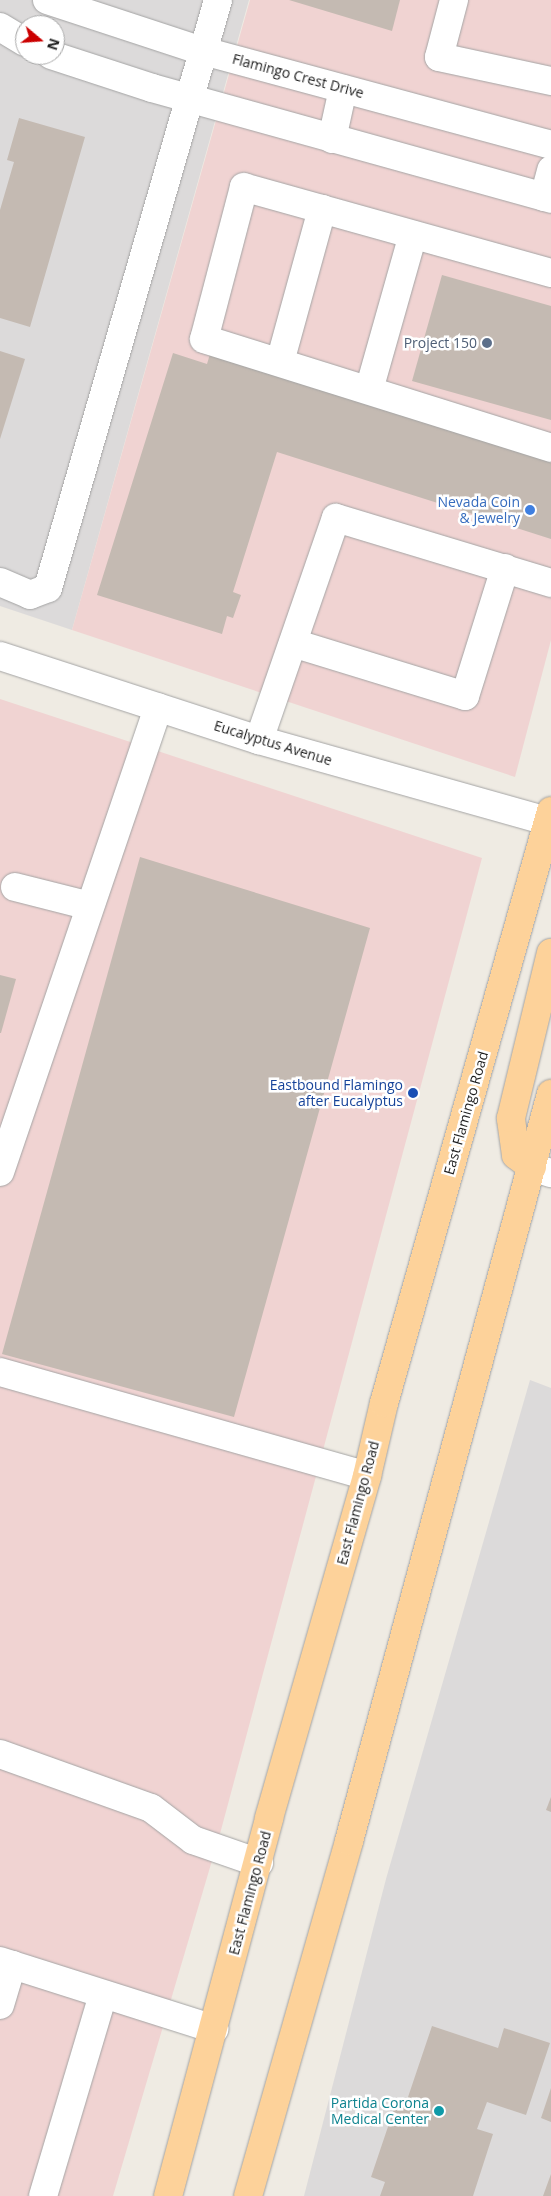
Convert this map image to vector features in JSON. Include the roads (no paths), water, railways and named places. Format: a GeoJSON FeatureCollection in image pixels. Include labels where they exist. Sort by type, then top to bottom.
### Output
{"type":"FeatureCollection","features":[{"type":"Feature","properties":{"kind":"main road","name":"East Flamingo Road"},"geometry":{"type":"LineString","coordinates":[[168,2196],[367,1476],[386,1393],[550,820]]}},
{"type":"Feature","properties":{"kind":"main road"},"geometry":{"type":"LineString","coordinates":[[542,1170],[516,1154],[511,1118],[551,953]]}},
{"type":"Feature","properties":{"kind":"main road"},"geometry":{"type":"LineString","coordinates":[[248,2196],[542,1170],[551,1094]]}},
{"type":"Feature","properties":{"kind":"street","name":"Flamingo Crest Drive"},"geometry":{"type":"LineString","coordinates":[[47,0],[204,51],[551,145]]}},
{"type":"Feature","properties":{"kind":"street"},"geometry":{"type":"LineString","coordinates":[[0,582],[30,595],[48,588],[191,99],[218,0]]}},
{"type":"Feature","properties":{"kind":"street"},"geometry":{"type":"LineString","coordinates":[[454,0],[439,57],[551,81]]}},
{"type":"Feature","properties":{"kind":"street"},"geometry":{"type":"LineString","coordinates":[[0,27],[15,36]]}},
{"type":"Feature","properties":{"kind":"street"},"geometry":{"type":"LineString","coordinates":[[65,59],[191,99],[547,198],[551,170]]}},
{"type":"Feature","properties":{"kind":"street"},"geometry":{"type":"LineString","coordinates":[[332,139],[344,89]]}},
{"type":"Feature","properties":{"kind":"street"},"geometry":{"type":"LineString","coordinates":[[551,273],[244,187],[204,339],[551,448]]}},
{"type":"Feature","properties":{"kind":"street"},"geometry":{"type":"LineString","coordinates":[[280,362],[322,209]]}},
{"type":"Feature","properties":{"kind":"street"},"geometry":{"type":"LineString","coordinates":[[369,390],[414,235]]}},
{"type":"Feature","properties":{"kind":"street"},"geometry":{"type":"LineString","coordinates":[[259,740],[336,518],[551,583]]}},
{"type":"Feature","properties":{"kind":"street"},"geometry":{"type":"LineString","coordinates":[[293,643],[465,696],[504,568]]}},
{"type":"Feature","properties":{"kind":"street","name":"Eucalyptus Avenue"},"geometry":{"type":"LineString","coordinates":[[0,656],[259,740],[550,820]]}},
{"type":"Feature","properties":{"kind":"street"},"geometry":{"type":"LineString","coordinates":[[0,1172],[158,707]]}},
{"type":"Feature","properties":{"kind":"street"},"geometry":{"type":"LineString","coordinates":[[15,887],[90,906]]}},
{"type":"Feature","properties":{"kind":"street"},"geometry":{"type":"LineString","coordinates":[[0,1372],[367,1476]]}},
{"type":"Feature","properties":{"kind":"street"},"geometry":{"type":"LineString","coordinates":[[0,1754],[151,1808],[193,1840],[259,1863]]}},
{"type":"Feature","properties":{"kind":"street"},"geometry":{"type":"LineString","coordinates":[[0,2005],[6,1963],[215,2030]]}},
{"type":"Feature","properties":{"kind":"street"},"geometry":{"type":"LineString","coordinates":[[43,2196],[103,1995]]}},
{"type":"Feature","properties":{"kind":"place","name":"Project 150"},"geometry":{"type":"Point","coordinates":[487,343]}},
{"type":"Feature","properties":{"kind":"place","name":"Nevada Coin & Jewelry"},"geometry":{"type":"Point","coordinates":[530,510]}},
{"type":"Feature","properties":{"kind":"place","name":"Eastbound Flamingo after Eucalyptus"},"geometry":{"type":"Point","coordinates":[413,1093]}},
{"type":"Feature","properties":{"kind":"place","name":"Partida Corona Medical Center"},"geometry":{"type":"Point","coordinates":[439,2111]}}]}
